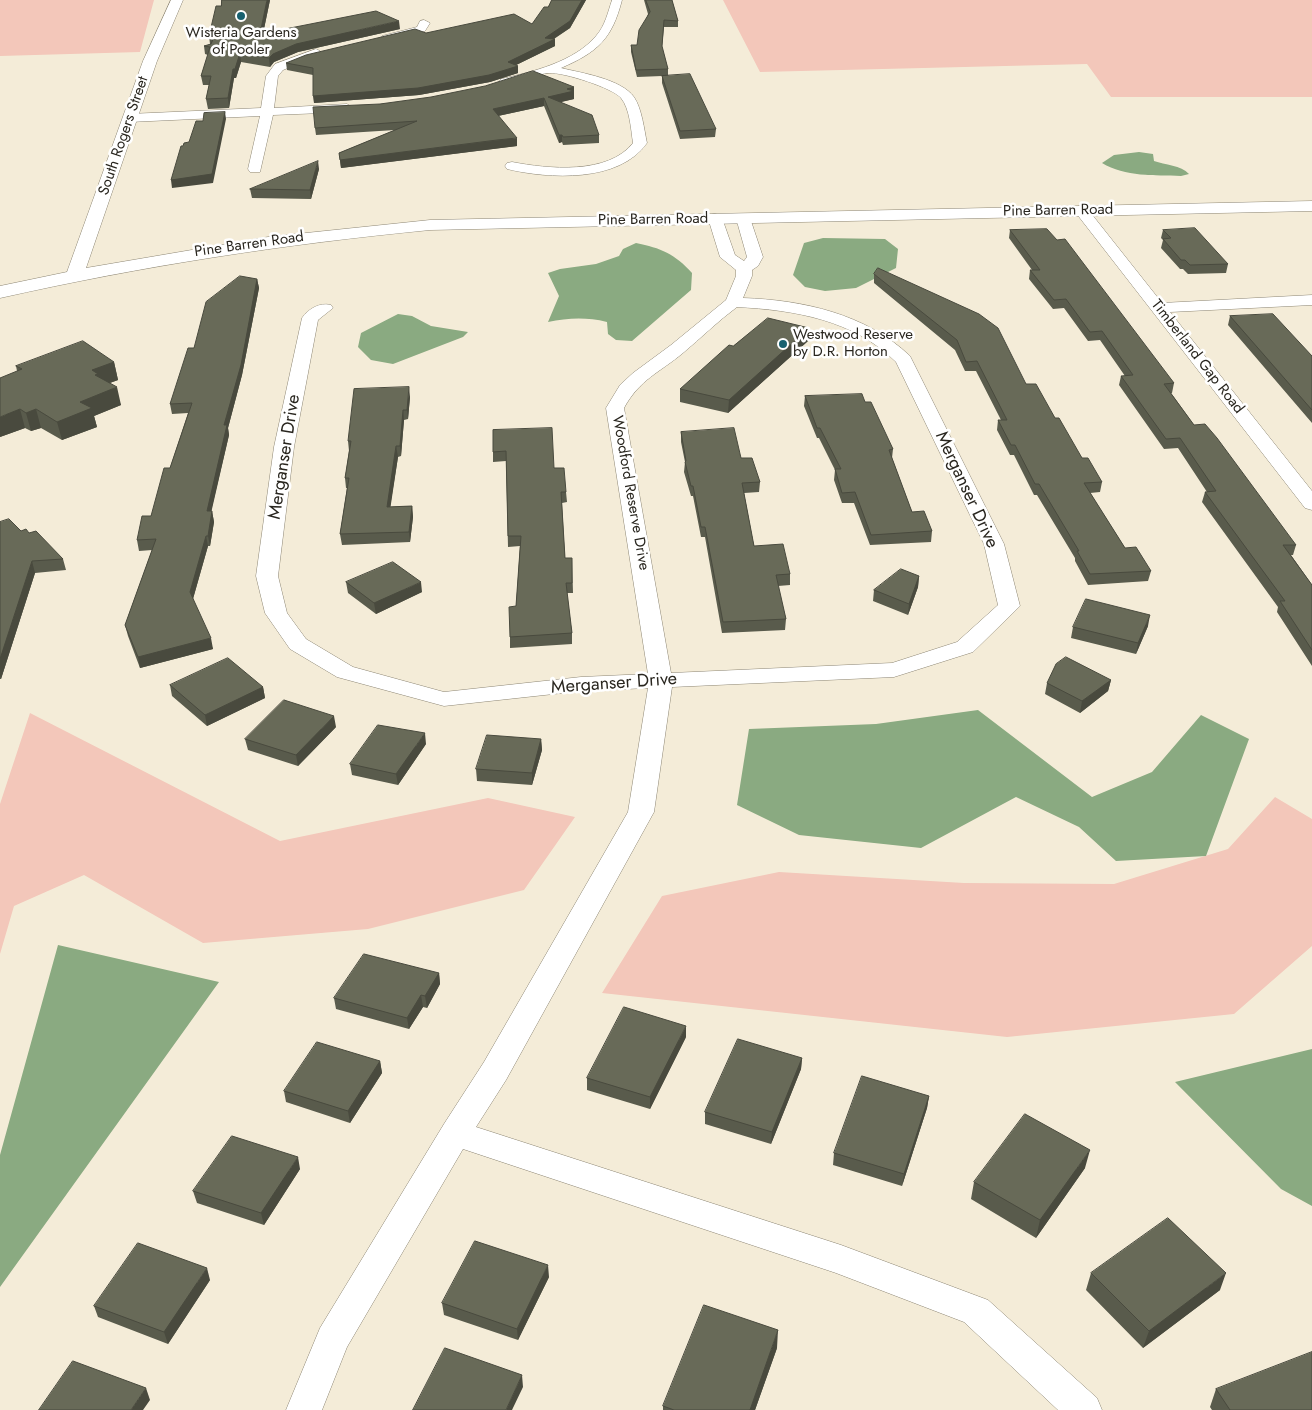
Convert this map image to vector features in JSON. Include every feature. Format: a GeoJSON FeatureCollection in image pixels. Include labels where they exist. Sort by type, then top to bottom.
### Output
{"type":"FeatureCollection","features":[{"type":"Feature","properties":{"kind":"main road","name":"South Rogers Street"},"geometry":{"type":"LineString","coordinates":[[75,274],[150,61],[176,0]]}},
{"type":"Feature","properties":{"kind":"main road","name":"Pine Barren Road"},"geometry":{"type":"LineString","coordinates":[[0,292],[75,274],[214,250],[345,232],[430,225],[1312,206]]}},
{"type":"Feature","properties":{"kind":"street"},"geometry":{"type":"LineString","coordinates":[[492,86],[548,69],[582,52],[600,40],[610,24],[617,0]]}},
{"type":"Feature","properties":{"kind":"street"},"geometry":{"type":"LineString","coordinates":[[372,41],[421,29],[424,23]]}},
{"type":"Feature","properties":{"kind":"street"},"geometry":{"type":"LineString","coordinates":[[256,169],[272,76],[279,67],[302,56],[328,51]]}},
{"type":"Feature","properties":{"kind":"street"},"geometry":{"type":"LineString","coordinates":[[512,166],[544,171],[583,170],[627,157],[636,150],[640,143],[628,98],[617,90],[603,84],[548,69]]}},
{"type":"Feature","properties":{"kind":"street"},"geometry":{"type":"LineString","coordinates":[[129,118],[360,107]]}},
{"type":"Feature","properties":{"kind":"street","name":"Timberland Gap Road"},"geometry":{"type":"LineString","coordinates":[[1081,210],[1312,504]]}},
{"type":"Feature","properties":{"kind":"street"},"geometry":{"type":"LineString","coordinates":[[715,218],[728,257],[744,268]]}},
{"type":"Feature","properties":{"kind":"street","name":"Woodford Reserve Drive"},"geometry":{"type":"LineString","coordinates":[[304,1410],[333,1340],[495,1071],[641,812],[661,680],[616,408],[626,389],[639,377],[678,349],[708,321],[733,302],[744,276],[744,268],[752,263],[755,256],[743,218]]}},
{"type":"Feature","properties":{"kind":"street"},"geometry":{"type":"LineString","coordinates":[[1158,308],[1312,300]]}},
{"type":"Feature","properties":{"kind":"street","name":"Merganser Drive"},"geometry":{"type":"LineString","coordinates":[[325,308],[310,318],[309,321],[284,447],[267,576],[276,613],[298,644],[345,672],[444,699],[581,684],[894,670],[965,647],[1009,606],[994,544],[904,360],[894,348],[866,331],[822,314],[763,302],[733,302]]}},
{"type":"Feature","properties":{"kind":"street"},"geometry":{"type":"LineString","coordinates":[[456,1133],[841,1260],[976,1311],[1084,1410]]}},
{"type":"Feature","properties":{"kind":"shaded area"},"geometry":{"type":"Polygon","coordinates":[[[0,0],[154,0],[140,52],[0,56],[0,0]]]}},
{"type":"Feature","properties":{"kind":"shaded area"},"geometry":{"type":"Polygon","coordinates":[[[723,0],[1312,0],[1312,97],[1111,97],[1087,64],[760,72],[723,0]]]}},
{"type":"Feature","properties":{"kind":"shaded area"},"geometry":{"type":"Polygon","coordinates":[[[1139,152],[1153,154],[1154,161],[1177,167],[1189,174],[1181,176],[1130,173],[1111,168],[1102,163],[1114,155],[1139,152]]]}},
{"type":"Feature","properties":{"kind":"shaded area"},"geometry":{"type":"Polygon","coordinates":[[[823,238],[885,239],[898,249],[896,268],[856,288],[825,291],[805,287],[793,275],[804,243],[823,238]]]}},
{"type":"Feature","properties":{"kind":"shaded area"},"geometry":{"type":"Polygon","coordinates":[[[636,243],[653,247],[680,261],[692,273],[691,290],[632,341],[616,340],[608,334],[607,322],[577,319],[548,322],[559,296],[548,273],[560,269],[596,264],[619,256],[623,249],[636,243]]]}},
{"type":"Feature","properties":{"kind":"shaded area"},"geometry":{"type":"Polygon","coordinates":[[[398,314],[412,316],[431,326],[468,332],[463,337],[393,364],[371,360],[358,347],[361,333],[398,314]]]}},
{"type":"Feature","properties":{"kind":"shaded area"},"geometry":{"type":"Polygon","coordinates":[[[978,710],[1092,797],[1152,772],[1201,715],[1249,739],[1206,856],[1116,861],[1079,827],[1016,797],[921,848],[799,835],[737,805],[749,729],[876,724],[978,710]]]}},
{"type":"Feature","properties":{"kind":"shaded area"},"geometry":{"type":"Polygon","coordinates":[[[30,713],[280,841],[488,798],[575,817],[524,890],[368,929],[203,943],[84,875],[14,906],[0,954],[0,804],[30,713]]]}},
{"type":"Feature","properties":{"kind":"shaded area"},"geometry":{"type":"Polygon","coordinates":[[[1275,797],[1312,819],[1312,946],[1234,1014],[1007,1037],[602,993],[662,896],[779,872],[964,883],[1114,884],[1228,849],[1275,797]]]}},
{"type":"Feature","properties":{"kind":"shaded area"},"geometry":{"type":"Polygon","coordinates":[[[58,945],[219,982],[0,1287],[0,1155],[58,945]]]}},
{"type":"Feature","properties":{"kind":"shaded area"},"geometry":{"type":"Polygon","coordinates":[[[1312,1049],[1312,1206],[1281,1189],[1175,1082],[1312,1049]]]}},
{"type":"Feature","properties":{"kind":"building"},"geometry":{"type":"Polygon","coordinates":[[[222,0],[267,0],[260,34],[376,11],[399,21],[296,44],[273,54],[269,58],[240,53],[235,69],[233,69],[228,98],[206,99],[211,76],[201,76],[210,47],[204,46],[211,44],[214,37],[209,36],[216,6],[221,6],[222,0]]]}},
{"type":"Feature","properties":{"kind":"building"},"geometry":{"type":"Polygon","coordinates":[[[552,0],[582,0],[570,21],[545,38],[555,39],[508,62],[518,66],[489,75],[418,88],[313,96],[313,68],[286,63],[306,55],[415,29],[426,33],[514,14],[532,24],[544,7],[548,7],[552,0]]]}},
{"type":"Feature","properties":{"kind":"building"},"geometry":{"type":"Polygon","coordinates":[[[646,0],[672,0],[678,21],[664,20],[662,46],[668,69],[636,70],[631,45],[637,45],[639,30],[650,12],[646,0]]]}},
{"type":"Feature","properties":{"kind":"building"},"geometry":{"type":"Polygon","coordinates":[[[533,71],[574,87],[567,89],[574,91],[548,97],[592,115],[599,135],[563,137],[559,135],[544,98],[493,109],[517,138],[340,160],[339,153],[417,121],[315,128],[313,107],[380,104],[431,97],[485,86],[533,71]]]}},
{"type":"Feature","properties":{"kind":"building"},"geometry":{"type":"Polygon","coordinates":[[[690,74],[716,129],[680,131],[662,76],[690,74]]]}},
{"type":"Feature","properties":{"kind":"building"},"geometry":{"type":"Polygon","coordinates":[[[225,112],[212,174],[171,180],[181,146],[189,142],[196,121],[203,121],[204,113],[225,112]]]}},
{"type":"Feature","properties":{"kind":"building"},"geometry":{"type":"Polygon","coordinates":[[[318,161],[310,190],[250,189],[318,161]]]}},
{"type":"Feature","properties":{"kind":"building"},"geometry":{"type":"Polygon","coordinates":[[[1195,228],[1228,264],[1190,265],[1185,260],[1181,260],[1163,239],[1171,238],[1163,230],[1195,228]]]}},
{"type":"Feature","properties":{"kind":"building"},"geometry":{"type":"Polygon","coordinates":[[[1047,229],[1057,240],[1065,239],[1174,383],[1164,384],[1194,425],[1205,424],[1217,438],[1296,545],[1283,545],[1312,585],[1312,650],[1280,601],[1285,601],[1205,492],[1216,491],[1180,438],[1166,439],[1121,376],[1133,375],[1102,331],[1090,332],[1066,299],[1054,300],[1030,270],[1040,270],[1010,230],[1047,229]]]}},
{"type":"Feature","properties":{"kind":"building"},"geometry":{"type":"Polygon","coordinates":[[[878,268],[979,314],[998,328],[1026,384],[1036,384],[1055,418],[1059,418],[1082,458],[1088,458],[1102,482],[1084,483],[1125,548],[1136,547],[1151,571],[1090,574],[1077,551],[1079,551],[1039,484],[1035,484],[1015,445],[1011,445],[998,420],[1007,420],[977,361],[966,362],[957,340],[874,274],[878,268]]]}},
{"type":"Feature","properties":{"kind":"building"},"geometry":{"type":"Polygon","coordinates":[[[240,276],[257,279],[241,365],[224,425],[227,425],[207,511],[212,511],[208,536],[206,536],[190,592],[211,638],[138,657],[125,625],[156,539],[137,540],[142,516],[151,516],[164,468],[170,468],[192,403],[170,404],[188,348],[194,348],[206,302],[240,276]]]}},
{"type":"Feature","properties":{"kind":"building"},"geometry":{"type":"Polygon","coordinates":[[[1273,314],[1312,356],[1312,410],[1230,316],[1273,314]]]}},
{"type":"Feature","properties":{"kind":"building"},"geometry":{"type":"Polygon","coordinates":[[[768,318],[809,328],[729,400],[680,389],[729,345],[733,346],[768,318]]]}},
{"type":"Feature","properties":{"kind":"building"},"geometry":{"type":"Polygon","coordinates":[[[83,341],[114,362],[92,370],[98,374],[95,375],[117,387],[80,402],[92,408],[57,422],[36,409],[26,413],[20,409],[0,417],[0,378],[22,369],[16,366],[83,341]]]}},
{"type":"Feature","properties":{"kind":"building"},"geometry":{"type":"Polygon","coordinates":[[[409,387],[407,410],[403,410],[400,446],[396,446],[387,507],[412,506],[409,532],[340,534],[349,478],[345,478],[351,441],[348,441],[354,389],[409,387]]]}},
{"type":"Feature","properties":{"kind":"building"},"geometry":{"type":"Polygon","coordinates":[[[862,394],[865,402],[871,402],[893,449],[889,450],[912,512],[924,511],[932,531],[871,535],[855,492],[842,493],[835,469],[841,469],[820,428],[817,428],[805,396],[862,394]]]}},
{"type":"Feature","properties":{"kind":"building"},"geometry":{"type":"Polygon","coordinates":[[[552,428],[554,468],[564,468],[566,492],[561,492],[565,558],[572,558],[572,583],[566,583],[572,633],[510,637],[509,607],[516,606],[521,536],[508,536],[506,451],[493,452],[493,430],[552,428]]]}},
{"type":"Feature","properties":{"kind":"building"},"geometry":{"type":"Polygon","coordinates":[[[734,428],[741,458],[752,458],[760,482],[742,483],[754,546],[783,544],[790,574],[776,575],[786,619],[723,622],[705,527],[701,527],[693,486],[691,486],[685,462],[681,432],[734,428]]]}},
{"type":"Feature","properties":{"kind":"building"},"geometry":{"type":"Polygon","coordinates":[[[9,519],[21,531],[26,529],[29,533],[36,531],[63,559],[32,561],[0,659],[0,522],[9,519]]]}},
{"type":"Feature","properties":{"kind":"building"},"geometry":{"type":"Polygon","coordinates":[[[393,562],[421,582],[374,603],[346,582],[393,562]]]}},
{"type":"Feature","properties":{"kind":"building"},"geometry":{"type":"Polygon","coordinates":[[[901,569],[919,576],[909,604],[874,590],[901,569]]]}},
{"type":"Feature","properties":{"kind":"building"},"geometry":{"type":"Polygon","coordinates":[[[1086,599],[1150,615],[1138,643],[1073,627],[1086,599]]]}},
{"type":"Feature","properties":{"kind":"building"},"geometry":{"type":"Polygon","coordinates":[[[1066,657],[1111,680],[1082,701],[1047,683],[1056,664],[1066,657]]]}},
{"type":"Feature","properties":{"kind":"building"},"geometry":{"type":"Polygon","coordinates":[[[228,658],[263,687],[205,715],[170,685],[228,658]]]}},
{"type":"Feature","properties":{"kind":"building"},"geometry":{"type":"Polygon","coordinates":[[[284,700],[334,716],[296,755],[245,739],[284,700]]]}},
{"type":"Feature","properties":{"kind":"building"},"geometry":{"type":"Polygon","coordinates":[[[378,725],[425,733],[396,774],[350,764],[378,725]]]}},
{"type":"Feature","properties":{"kind":"building"},"geometry":{"type":"Polygon","coordinates":[[[487,735],[541,739],[532,773],[476,769],[487,735]]]}},
{"type":"Feature","properties":{"kind":"building"},"geometry":{"type":"Polygon","coordinates":[[[364,954],[439,973],[425,996],[421,995],[407,1018],[334,998],[364,954]]]}},
{"type":"Feature","properties":{"kind":"building"},"geometry":{"type":"Polygon","coordinates":[[[624,1007],[686,1026],[650,1097],[587,1078],[624,1007]]]}},
{"type":"Feature","properties":{"kind":"building"},"geometry":{"type":"Polygon","coordinates":[[[738,1039],[802,1058],[772,1132],[705,1112],[738,1039]]]}},
{"type":"Feature","properties":{"kind":"building"},"geometry":{"type":"Polygon","coordinates":[[[317,1042],[380,1061],[348,1111],[284,1091],[317,1042]]]}},
{"type":"Feature","properties":{"kind":"building"},"geometry":{"type":"Polygon","coordinates":[[[862,1076],[929,1096],[904,1174],[834,1153],[862,1076]]]}},
{"type":"Feature","properties":{"kind":"building"},"geometry":{"type":"Polygon","coordinates":[[[1025,1114],[1090,1150],[1040,1220],[974,1182],[1025,1114]]]}},
{"type":"Feature","properties":{"kind":"building"},"geometry":{"type":"Polygon","coordinates":[[[232,1136],[298,1157],[261,1213],[193,1191],[232,1136]]]}},
{"type":"Feature","properties":{"kind":"building"},"geometry":{"type":"Polygon","coordinates":[[[1168,1218],[1226,1273],[1149,1331],[1091,1273],[1168,1218]]]}},
{"type":"Feature","properties":{"kind":"building"},"geometry":{"type":"Polygon","coordinates":[[[475,1241],[548,1265],[517,1329],[442,1303],[475,1241]]]}},
{"type":"Feature","properties":{"kind":"building"},"geometry":{"type":"Polygon","coordinates":[[[138,1243],[207,1268],[164,1332],[94,1306],[138,1243]]]}},
{"type":"Feature","properties":{"kind":"building"},"geometry":{"type":"Polygon","coordinates":[[[704,1305],[778,1330],[750,1410],[674,1410],[663,1406],[704,1305]]]}},
{"type":"Feature","properties":{"kind":"building"},"geometry":{"type":"Polygon","coordinates":[[[445,1348],[522,1375],[506,1410],[413,1410],[445,1348]]]}},
{"type":"Feature","properties":{"kind":"building"},"geometry":{"type":"Polygon","coordinates":[[[1312,1352],[1312,1410],[1230,1410],[1216,1389],[1312,1352]]]}},
{"type":"Feature","properties":{"kind":"building"},"geometry":{"type":"Polygon","coordinates":[[[73,1361],[146,1388],[131,1410],[39,1410],[73,1361]]]}},
{"type":"Feature","properties":{"kind":"place","name":"Wisteria Gardens of Pooler"},"geometry":{"type":"Point","coordinates":[241,16]}},
{"type":"Feature","properties":{"kind":"place","name":"Westwood Reserve by D.R. Horton"},"geometry":{"type":"Point","coordinates":[783,344]}}]}
